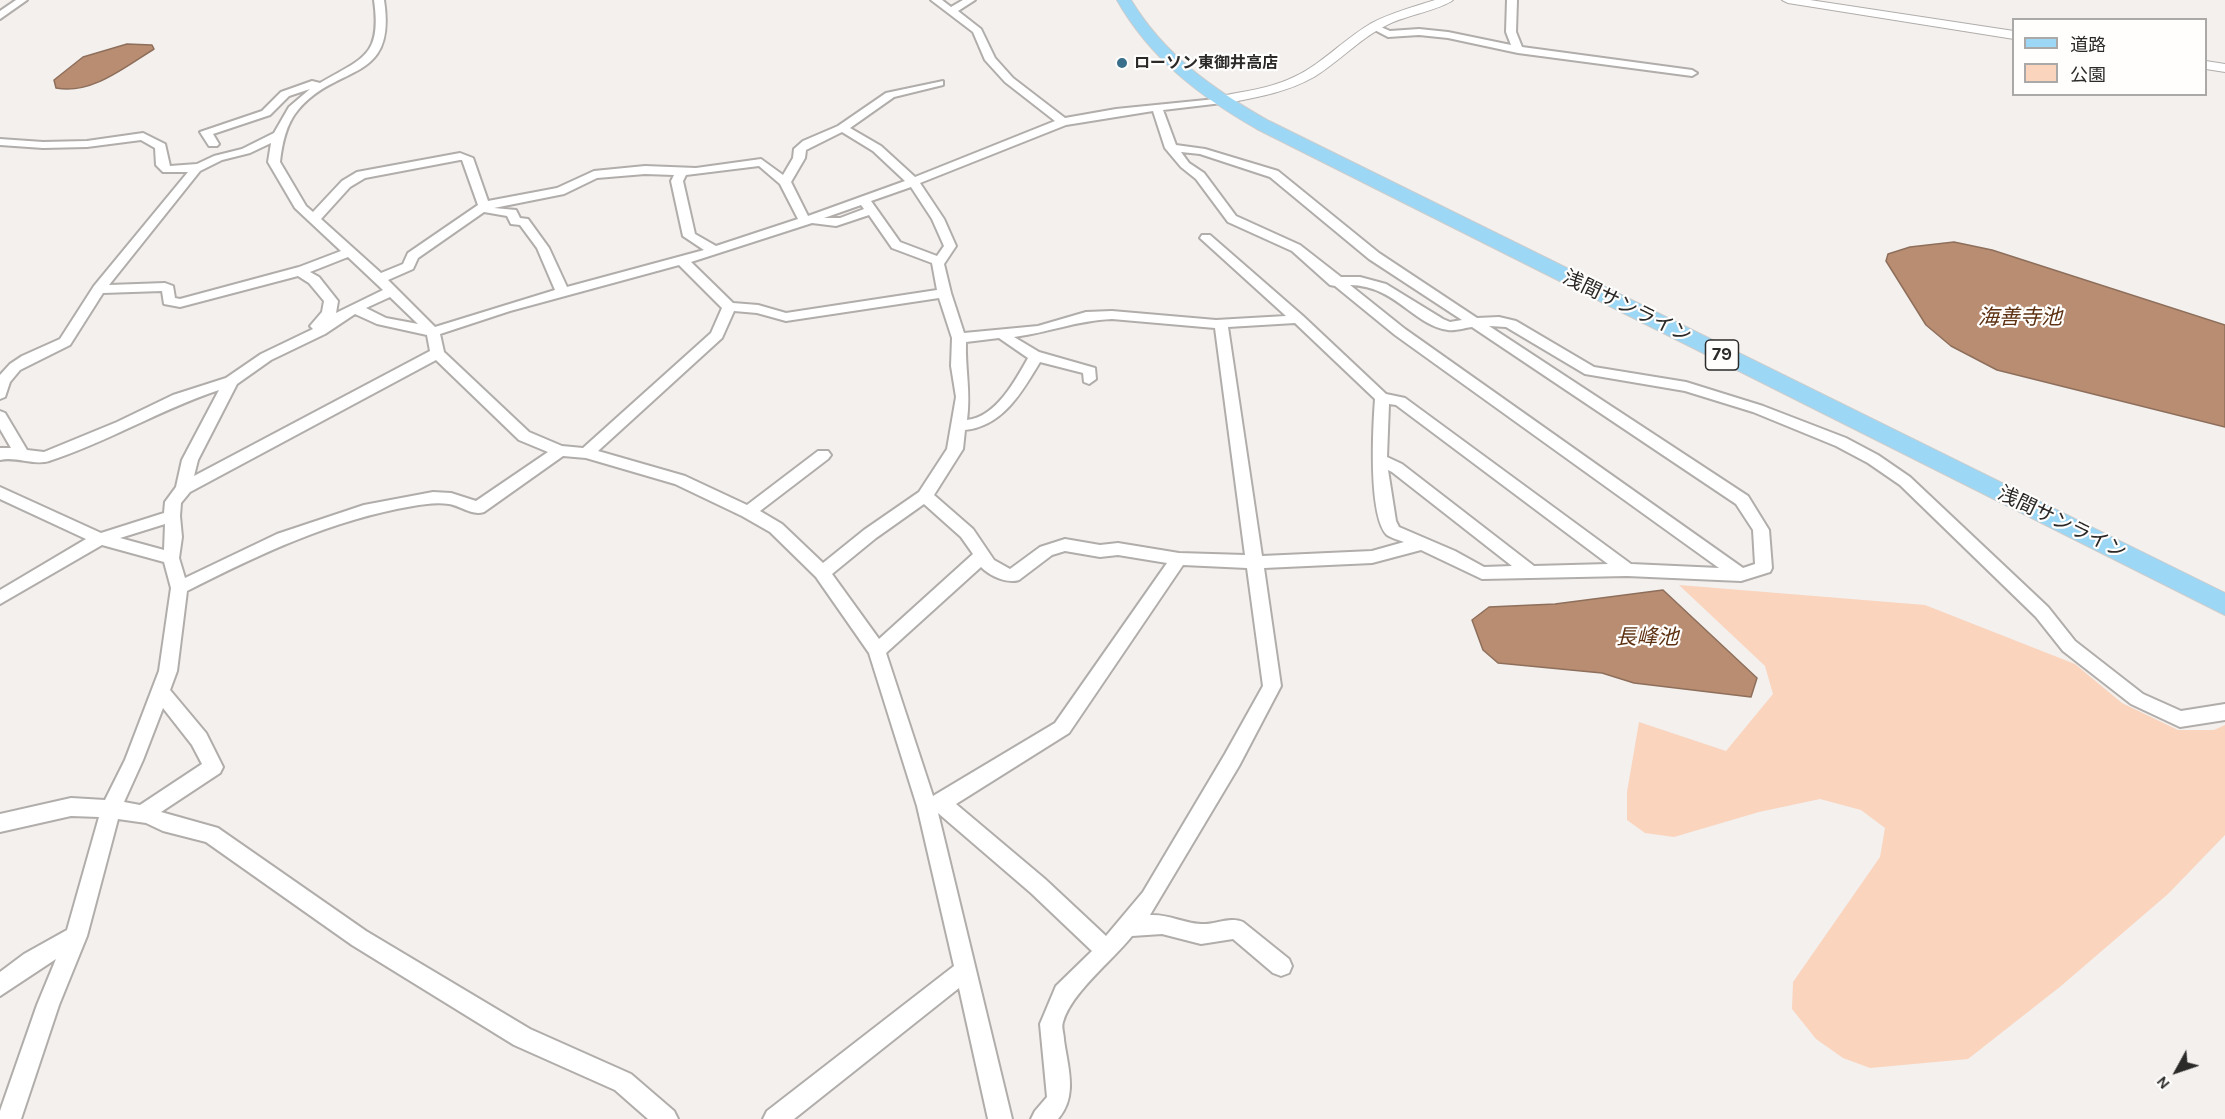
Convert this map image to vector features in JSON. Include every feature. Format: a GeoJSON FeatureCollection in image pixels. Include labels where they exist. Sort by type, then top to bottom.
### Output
{"type":"FeatureCollection","features":[{"type":"Feature","properties":{"kind":"main road","name":"浅間サンライン"},"geometry":{"type":"LineString","coordinates":[[1124,0],[1140,26],[1160,50],[1222,100],[1263,125],[2225,605]]}},
{"type":"Feature","properties":{"kind":"street"},"geometry":{"type":"LineString","coordinates":[[0,16],[22,0]]}},
{"type":"Feature","properties":{"kind":"street"},"geometry":{"type":"LineString","coordinates":[[379,0],[382,36],[379,46],[370,57],[296,105],[288,116],[280,135],[274,162],[301,208],[380,279],[433,332],[437,353],[524,436],[560,451],[586,453],[680,480],[776,528],[822,573],[877,651],[934,804],[965,970],[999,1119]]}},
{"type":"Feature","properties":{"kind":"street"},"geometry":{"type":"LineString","coordinates":[[936,0],[946,10],[951,11],[976,30],[983,48],[1024,94],[1063,122]]}},
{"type":"Feature","properties":{"kind":"street"},"geometry":{"type":"LineString","coordinates":[[951,11],[970,0]]}},
{"type":"Feature","properties":{"kind":"street"},"geometry":{"type":"LineString","coordinates":[[356,309],[382,321],[433,332],[456,322],[715,251],[808,220],[827,224],[836,223],[913,182],[1063,122],[1116,112],[1222,100],[1299,80],[1374,27],[1398,15],[1447,0]]}},
{"type":"Feature","properties":{"kind":"street"},"geometry":{"type":"LineString","coordinates":[[1512,0],[1511,32],[1518,50]]}},
{"type":"Feature","properties":{"kind":"street"},"geometry":{"type":"LineString","coordinates":[[1788,0],[2012,35]]}},
{"type":"Feature","properties":{"kind":"street"},"geometry":{"type":"LineString","coordinates":[[1374,27],[1388,34],[1419,32],[1448,34],[1518,50],[1692,73]]}},
{"type":"Feature","properties":{"kind":"street"},"geometry":{"type":"LineString","coordinates":[[2207,65],[2225,68]]}},
{"type":"Feature","properties":{"kind":"street"},"geometry":{"type":"LineString","coordinates":[[785,182],[799,158],[800,149],[807,142],[842,128],[890,95],[939,83]]}},
{"type":"Feature","properties":{"kind":"street"},"geometry":{"type":"LineString","coordinates":[[213,144],[206,132],[266,113],[279,99],[295,90],[312,84],[324,86]]}},
{"type":"Feature","properties":{"kind":"street"},"geometry":{"type":"LineString","coordinates":[[1157,108],[1170,148],[1185,165],[1200,176],[1232,219],[1296,248],[1335,282],[1400,332],[1741,574]]}},
{"type":"Feature","properties":{"kind":"street"},"geometry":{"type":"LineString","coordinates":[[822,573],[870,534],[924,496],[955,449],[963,397],[958,366],[959,338],[944,293],[940,261],[950,246],[932,205],[882,151],[842,128]]}},
{"type":"Feature","properties":{"kind":"street"},"geometry":{"type":"LineString","coordinates":[[0,142],[43,145],[87,144],[143,136],[161,146],[162,165],[167,170],[200,167],[280,135]]}},
{"type":"Feature","properties":{"kind":"street"},"geometry":{"type":"LineString","coordinates":[[1170,148],[1201,151],[1274,174],[1374,256],[1742,500],[1761,530],[1764,568],[1741,574],[1627,570],[1482,573],[1449,555],[1393,531],[1388,521],[1379,460],[1382,398]]}},
{"type":"Feature","properties":{"kind":"street"},"geometry":{"type":"LineString","coordinates":[[314,219],[346,184],[361,175],[460,156],[467,158],[480,209]]}},
{"type":"Feature","properties":{"kind":"street"},"geometry":{"type":"LineString","coordinates":[[380,279],[408,266],[413,256],[480,209],[560,191],[606,172],[731,168],[762,162],[785,182],[808,220]]}},
{"type":"Feature","properties":{"kind":"street"},"geometry":{"type":"LineString","coordinates":[[0,394],[3,381],[21,363],[65,342],[99,289],[200,167]]}},
{"type":"Feature","properties":{"kind":"street"},"geometry":{"type":"LineString","coordinates":[[682,171],[677,181],[689,236],[715,251]]}},
{"type":"Feature","properties":{"kind":"street"},"geometry":{"type":"LineString","coordinates":[[867,205],[896,245],[940,261]]}},
{"type":"Feature","properties":{"kind":"street"},"geometry":{"type":"LineString","coordinates":[[480,209],[512,213],[515,221],[524,222],[543,248],[562,292]]}},
{"type":"Feature","properties":{"kind":"street"},"geometry":{"type":"LineString","coordinates":[[1206,238],[1299,319],[1382,398],[1400,401],[1627,570]]}},
{"type":"Feature","properties":{"kind":"street"},"geometry":{"type":"LineString","coordinates":[[99,289],[165,287],[168,290],[169,301],[180,303],[300,271],[350,252]]}},
{"type":"Feature","properties":{"kind":"street"},"geometry":{"type":"LineString","coordinates":[[682,260],[729,307],[758,309],[786,317],[944,293]]}},
{"type":"Feature","properties":{"kind":"street"},"geometry":{"type":"LineString","coordinates":[[300,271],[314,280],[331,301],[329,313],[309,336]]}},
{"type":"Feature","properties":{"kind":"street"},"geometry":{"type":"LineString","coordinates":[[1335,282],[1352,279],[1369,281],[1414,305],[1437,322],[1450,326],[1498,321],[1511,324],[1590,371],[1686,387],[1758,409],[1841,442],[1873,459],[1905,481],[2042,612],[2069,646],[2137,699],[2180,719],[2225,712]]}},
{"type":"Feature","properties":{"kind":"street"},"geometry":{"type":"LineString","coordinates":[[0,454],[4,452],[45,457],[122,426],[178,399],[231,381],[266,357],[391,291]]}},
{"type":"Feature","properties":{"kind":"street"},"geometry":{"type":"LineString","coordinates":[[586,453],[717,335],[729,307]]}},
{"type":"Feature","properties":{"kind":"street"},"geometry":{"type":"LineString","coordinates":[[959,338],[1039,330],[1095,315],[1221,324],[1299,319]]}},
{"type":"Feature","properties":{"kind":"street"},"geometry":{"type":"LineString","coordinates":[[1043,1119],[1059,1101],[1051,1024],[1064,994],[1107,951],[1149,899],[1232,760],[1272,686],[1221,324]]}},
{"type":"Feature","properties":{"kind":"street"},"geometry":{"type":"LineString","coordinates":[[1001,333],[1020,351],[1090,371],[1089,379]]}},
{"type":"Feature","properties":{"kind":"street"},"geometry":{"type":"LineString","coordinates":[[9,1119],[48,1005],[76,936],[111,809],[161,693],[172,651],[179,588],[171,558],[174,537],[173,501],[184,488],[437,353]]}},
{"type":"Feature","properties":{"kind":"street"},"geometry":{"type":"LineString","coordinates":[[958,426],[978,423],[989,416],[1021,381],[1035,357]]}},
{"type":"Feature","properties":{"kind":"street"},"geometry":{"type":"LineString","coordinates":[[0,364],[21,363]]}},
{"type":"Feature","properties":{"kind":"street"},"geometry":{"type":"LineString","coordinates":[[184,488],[190,460],[231,381]]}},
{"type":"Feature","properties":{"kind":"street"},"geometry":{"type":"LineString","coordinates":[[0,416],[22,455]]}},
{"type":"Feature","properties":{"kind":"street"},"geometry":{"type":"LineString","coordinates":[[179,588],[271,542],[326,519],[416,499],[448,498],[478,508],[560,451]]}},
{"type":"Feature","properties":{"kind":"street"},"geometry":{"type":"LineString","coordinates":[[748,512],[823,455]]}},
{"type":"Feature","properties":{"kind":"street"},"geometry":{"type":"LineString","coordinates":[[1379,460],[1397,468],[1531,572]]}},
{"type":"Feature","properties":{"kind":"street"},"geometry":{"type":"LineString","coordinates":[[0,493],[100,539],[171,558]]}},
{"type":"Feature","properties":{"kind":"street"},"geometry":{"type":"LineString","coordinates":[[924,496],[969,535],[981,557],[997,572],[1013,576],[1046,551],[1065,545],[1100,551],[1118,549],[1179,559],[1255,562],[1371,557],[1421,544]]}},
{"type":"Feature","properties":{"kind":"street"},"geometry":{"type":"LineString","coordinates":[[0,598],[100,539],[172,516]]}},
{"type":"Feature","properties":{"kind":"street"},"geometry":{"type":"LineString","coordinates":[[877,651],[964,575],[981,557]]}},
{"type":"Feature","properties":{"kind":"street"},"geometry":{"type":"LineString","coordinates":[[934,804],[1062,728],[1179,559]]}},
{"type":"Feature","properties":{"kind":"street"},"geometry":{"type":"LineString","coordinates":[[142,814],[213,767],[199,739],[161,693]]}},
{"type":"Feature","properties":{"kind":"street"},"geometry":{"type":"LineString","coordinates":[[934,804],[1038,886],[1107,951]]}},
{"type":"Feature","properties":{"kind":"street"},"geometry":{"type":"LineString","coordinates":[[0,823],[71,807],[111,809],[142,814],[163,822],[211,834],[359,938],[522,1037],[623,1082],[666,1119]]}},
{"type":"Feature","properties":{"kind":"street"},"geometry":{"type":"LineString","coordinates":[[1127,927],[1162,924],[1201,934],[1236,928],[1281,966]]}},
{"type":"Feature","properties":{"kind":"street"},"geometry":{"type":"LineString","coordinates":[[0,986],[32,962],[76,936]]}},
{"type":"Feature","properties":{"kind":"street"},"geometry":{"type":"LineString","coordinates":[[775,1119],[965,970]]}},
{"type":"Feature","properties":{"kind":"green space"},"geometry":{"type":"Polygon","coordinates":[[[1679,585],[1925,605],[2075,664],[2122,703],[2178,730],[2214,730],[2225,725],[2225,835],[2168,894],[2061,986],[1968,1059],[1870,1068],[1843,1058],[1816,1039],[1792,1009],[1793,982],[1880,857],[1885,828],[1861,810],[1820,799],[1759,812],[1674,837],[1645,833],[1627,820],[1627,792],[1639,722],[1726,751],[1773,694],[1765,666],[1679,585]]]}},
{"type":"Feature","properties":{"kind":"water"},"geometry":{"type":"Polygon","coordinates":[[[127,44],[152,45],[154,49],[95,83],[69,89],[56,88],[54,80],[83,57],[127,44]]]}},
{"type":"Feature","properties":{"kind":"water","name":"海善寺池"},"geometry":{"type":"Polygon","coordinates":[[[1954,242],[1992,250],[2225,325],[2225,427],[1997,370],[1951,346],[1926,325],[1886,261],[1888,254],[1910,247],[1954,242]]]}},
{"type":"Feature","properties":{"kind":"water","name":"長峰池"},"geometry":{"type":"Polygon","coordinates":[[[1663,590],[1757,678],[1751,697],[1634,683],[1602,673],[1498,663],[1483,650],[1472,620],[1489,607],[1555,604],[1663,590]]]}},
{"type":"Feature","properties":{"kind":"place","name":"ローソン東御井高店"},"geometry":{"type":"Point","coordinates":[1122,63]}}]}
